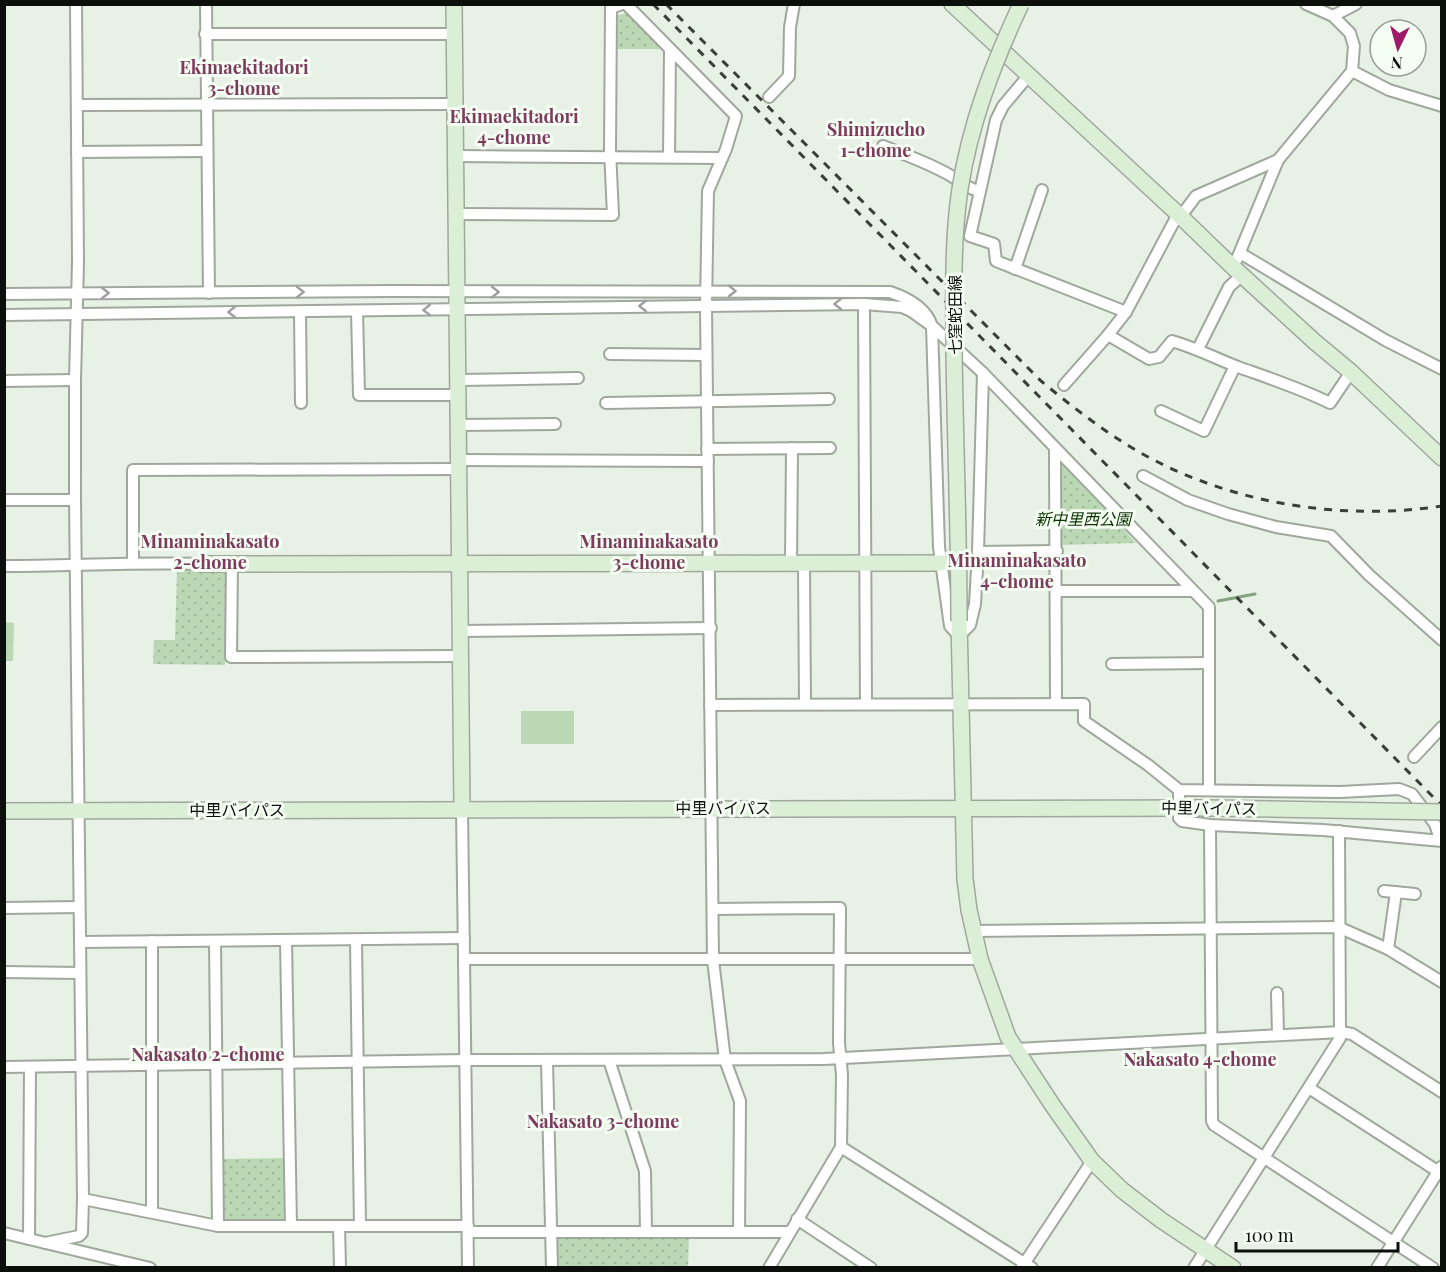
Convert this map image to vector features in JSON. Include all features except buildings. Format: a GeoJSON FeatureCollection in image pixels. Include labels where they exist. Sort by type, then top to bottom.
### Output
{"type":"FeatureCollection","features":[{"type":"Feature","properties":{"kind":"street"},"geometry":{"type":"LineString","coordinates":[[45,1243],[79,1236],[82,1233],[83,1199],[75,500],[78,294],[76,4]]}},
{"type":"Feature","properties":{"kind":"street"},"geometry":{"type":"LineString","coordinates":[[206,4],[209,293]]}},
{"type":"Feature","properties":{"kind":"street"},"geometry":{"type":"LineString","coordinates":[[454,4],[468,1268]]}},
{"type":"Feature","properties":{"kind":"street"},"geometry":{"type":"LineString","coordinates":[[457,214],[613,215],[611,8],[624,4],[736,116],[708,191],[706,355],[711,628],[713,960],[725,1060],[740,1101],[739,1232]]}},
{"type":"Feature","properties":{"kind":"street"},"geometry":{"type":"LineString","coordinates":[[769,98],[789,76],[790,27],[794,4]]}},
{"type":"Feature","properties":{"kind":"street"},"geometry":{"type":"LineString","coordinates":[[952,4],[1180,215],[1238,265],[1442,458]]}},
{"type":"Feature","properties":{"kind":"street","name":"七窪蛇田線"},"geometry":{"type":"LineString","coordinates":[[1021,4],[994,63],[978,109],[960,190],[956,233],[954,316],[960,703],[965,879],[973,931],[980,958],[1008,1037],[1053,1107],[1092,1161],[1161,1221],[1233,1268]]}},
{"type":"Feature","properties":{"kind":"street"},"geometry":{"type":"LineString","coordinates":[[1198,349],[1229,287],[1278,160],[1352,71],[1353,46],[1350,33],[1333,16],[1305,4]]}},
{"type":"Feature","properties":{"kind":"street"},"geometry":{"type":"LineString","coordinates":[[1333,16],[1356,4]]}},
{"type":"Feature","properties":{"kind":"street"},"geometry":{"type":"LineString","coordinates":[[206,34],[454,34]]}},
{"type":"Feature","properties":{"kind":"street"},"geometry":{"type":"LineString","coordinates":[[669,157],[670,50]]}},
{"type":"Feature","properties":{"kind":"street"},"geometry":{"type":"LineString","coordinates":[[1352,71],[1389,90],[1442,106]]}},
{"type":"Feature","properties":{"kind":"street"},"geometry":{"type":"LineString","coordinates":[[1029,75],[1003,106],[996,120],[970,236],[994,244],[996,261],[1126,312]]}},
{"type":"Feature","properties":{"kind":"street"},"geometry":{"type":"LineString","coordinates":[[77,105],[455,104]]}},
{"type":"Feature","properties":{"kind":"street"},"geometry":{"type":"LineString","coordinates":[[883,146],[916,158],[948,174],[968,189],[979,191]]}},
{"type":"Feature","properties":{"kind":"street"},"geometry":{"type":"LineString","coordinates":[[77,152],[207,151]]}},
{"type":"Feature","properties":{"kind":"street"},"geometry":{"type":"LineString","coordinates":[[456,156],[722,158]]}},
{"type":"Feature","properties":{"kind":"street"},"geometry":{"type":"LineString","coordinates":[[1064,385],[1126,312],[1180,215],[1196,196],[1278,160]]}},
{"type":"Feature","properties":{"kind":"street"},"geometry":{"type":"LineString","coordinates":[[1015,269],[1042,190]]}},
{"type":"Feature","properties":{"kind":"street"},"geometry":{"type":"LineString","coordinates":[[1238,265],[1442,369]]}},
{"type":"Feature","properties":{"kind":"street"},"geometry":{"type":"LineString","coordinates":[[4,294],[458,291],[890,292],[910,300],[929,316],[932,326],[941,563],[950,626],[959,628],[970,625],[975,604],[983,373]]}},
{"type":"Feature","properties":{"kind":"street"},"geometry":{"type":"LineString","coordinates":[[864,304],[866,704]]}},
{"type":"Feature","properties":{"kind":"street"},"geometry":{"type":"LineString","coordinates":[[4,315],[864,304],[902,307],[932,326],[983,373],[1209,607],[1209,790]]}},
{"type":"Feature","properties":{"kind":"street"},"geometry":{"type":"LineString","coordinates":[[357,311],[359,395],[578,378]]}},
{"type":"Feature","properties":{"kind":"street"},"geometry":{"type":"LineString","coordinates":[[300,312],[301,403]]}},
{"type":"Feature","properties":{"kind":"street"},"geometry":{"type":"LineString","coordinates":[[1108,335],[1149,359],[1159,357],[1172,341],[1293,386],[1330,403],[1351,372]]}},
{"type":"Feature","properties":{"kind":"street"},"geometry":{"type":"LineString","coordinates":[[610,354],[706,355]]}},
{"type":"Feature","properties":{"kind":"street"},"geometry":{"type":"LineString","coordinates":[[1161,411],[1204,431],[1235,366]]}},
{"type":"Feature","properties":{"kind":"street"},"geometry":{"type":"LineString","coordinates":[[4,381],[75,380]]}},
{"type":"Feature","properties":{"kind":"street"},"geometry":{"type":"LineString","coordinates":[[606,403],[829,399]]}},
{"type":"Feature","properties":{"kind":"street"},"geometry":{"type":"LineString","coordinates":[[458,425],[555,424]]}},
{"type":"Feature","properties":{"kind":"street"},"geometry":{"type":"LineString","coordinates":[[792,448],[805,704]]}},
{"type":"Feature","properties":{"kind":"street"},"geometry":{"type":"LineString","coordinates":[[133,563],[133,470],[459,465],[830,448]]}},
{"type":"Feature","properties":{"kind":"street"},"geometry":{"type":"LineString","coordinates":[[1055,450],[1056,703]]}},
{"type":"Feature","properties":{"kind":"street"},"geometry":{"type":"LineString","coordinates":[[1143,476],[1188,500],[1228,514],[1276,527],[1331,536],[1369,575],[1442,640]]}},
{"type":"Feature","properties":{"kind":"street"},"geometry":{"type":"LineString","coordinates":[[4,500],[75,500]]}},
{"type":"Feature","properties":{"kind":"street"},"geometry":{"type":"LineString","coordinates":[[978,552],[1057,551]]}},
{"type":"Feature","properties":{"kind":"street"},"geometry":{"type":"LineString","coordinates":[[4,566],[133,563],[941,563]]}},
{"type":"Feature","properties":{"kind":"street"},"geometry":{"type":"LineString","coordinates":[[232,564],[231,657],[460,656]]}},
{"type":"Feature","properties":{"kind":"street"},"geometry":{"type":"LineString","coordinates":[[1057,591],[1193,591]]}},
{"type":"Feature","properties":{"kind":"street"},"geometry":{"type":"LineString","coordinates":[[460,631],[711,628]]}},
{"type":"Feature","properties":{"kind":"street"},"geometry":{"type":"LineString","coordinates":[[1112,664],[1209,663]]}},
{"type":"Feature","properties":{"kind":"street"},"geometry":{"type":"LineString","coordinates":[[710,705],[1084,704],[1084,721],[1148,765],[1179,790],[1340,792],[1399,789],[1412,794],[1435,825],[1441,840],[1339,831],[1210,825],[1182,821],[1179,818],[1179,790]]}},
{"type":"Feature","properties":{"kind":"street"},"geometry":{"type":"LineString","coordinates":[[1414,757],[1442,728]]}},
{"type":"Feature","properties":{"kind":"street","name":"中里バイパス"},"geometry":{"type":"LineString","coordinates":[[4,811],[963,807],[1442,812]]}},
{"type":"Feature","properties":{"kind":"street"},"geometry":{"type":"LineString","coordinates":[[1210,825],[1212,1121],[1214,1125],[1433,1268]]}},
{"type":"Feature","properties":{"kind":"street"},"geometry":{"type":"LineString","coordinates":[[1194,1268],[1337,1046],[1341,1032],[1338,927],[1339,831]]}},
{"type":"Feature","properties":{"kind":"street"},"geometry":{"type":"LineString","coordinates":[[1384,891],[1415,894]]}},
{"type":"Feature","properties":{"kind":"street"},"geometry":{"type":"LineString","coordinates":[[1388,948],[1396,892]]}},
{"type":"Feature","properties":{"kind":"street"},"geometry":{"type":"LineString","coordinates":[[4,908],[79,907]]}},
{"type":"Feature","properties":{"kind":"street"},"geometry":{"type":"LineString","coordinates":[[712,909],[840,908],[841,1147],[768,1268]]}},
{"type":"Feature","properties":{"kind":"street"},"geometry":{"type":"LineString","coordinates":[[973,931],[1338,927],[1388,948],[1442,982]]}},
{"type":"Feature","properties":{"kind":"street"},"geometry":{"type":"LineString","coordinates":[[80,942],[356,941],[464,938]]}},
{"type":"Feature","properties":{"kind":"street"},"geometry":{"type":"LineString","coordinates":[[152,941],[152,1211]]}},
{"type":"Feature","properties":{"kind":"street"},"geometry":{"type":"LineString","coordinates":[[215,941],[218,1226]]}},
{"type":"Feature","properties":{"kind":"street"},"geometry":{"type":"LineString","coordinates":[[286,941],[291,1226]]}},
{"type":"Feature","properties":{"kind":"street"},"geometry":{"type":"LineString","coordinates":[[356,941],[360,1226]]}},
{"type":"Feature","properties":{"kind":"street"},"geometry":{"type":"LineString","coordinates":[[464,959],[980,958]]}},
{"type":"Feature","properties":{"kind":"street"},"geometry":{"type":"LineString","coordinates":[[4,972],[80,973]]}},
{"type":"Feature","properties":{"kind":"street"},"geometry":{"type":"LineString","coordinates":[[1277,993],[1278,1035]]}},
{"type":"Feature","properties":{"kind":"street"},"geometry":{"type":"LineString","coordinates":[[4,1067],[466,1060],[841,1058],[1341,1032],[1352,1034],[1442,1092]]}},
{"type":"Feature","properties":{"kind":"street"},"geometry":{"type":"LineString","coordinates":[[609,1060],[645,1171],[646,1232]]}},
{"type":"Feature","properties":{"kind":"street"},"geometry":{"type":"LineString","coordinates":[[547,1061],[552,1268]]}},
{"type":"Feature","properties":{"kind":"street"},"geometry":{"type":"LineString","coordinates":[[29,1239],[30,1067]]}},
{"type":"Feature","properties":{"kind":"street"},"geometry":{"type":"LineString","coordinates":[[1309,1088],[1440,1171],[1377,1268]]}},
{"type":"Feature","properties":{"kind":"street"},"geometry":{"type":"LineString","coordinates":[[841,1147],[1026,1266],[1092,1161]]}},
{"type":"Feature","properties":{"kind":"street"},"geometry":{"type":"LineString","coordinates":[[83,1199],[218,1226],[360,1226],[552,1232],[789,1232]]}},
{"type":"Feature","properties":{"kind":"street"},"geometry":{"type":"LineString","coordinates":[[798,1219],[871,1268]]}},
{"type":"Feature","properties":{"kind":"street"},"geometry":{"type":"LineString","coordinates":[[339,1226],[340,1268]]}},
{"type":"Feature","properties":{"kind":"street"},"geometry":{"type":"LineString","coordinates":[[4,1233],[150,1268]]}},
{"type":"Feature","properties":{"kind":"green space"},"geometry":{"type":"Polygon","coordinates":[[[627,13],[661,49],[616,49],[616,16],[627,13]]]}},
{"type":"Feature","properties":{"kind":"green space","name":"新中里西公園"},"geometry":{"type":"Polygon","coordinates":[[[1058,457],[1136,543],[1059,545],[1058,457]]]}},
{"type":"Feature","properties":{"kind":"green space"},"geometry":{"type":"Polygon","coordinates":[[[177,570],[222,571],[226,574],[225,665],[153,664],[154,640],[175,640],[177,570]]]}},
{"type":"Feature","properties":{"kind":"green space"},"geometry":{"type":"Polygon","coordinates":[[[5,622],[14,623],[13,661],[5,661],[5,622]]]}},
{"type":"Feature","properties":{"kind":"green space"},"geometry":{"type":"Polygon","coordinates":[[[521,711],[574,711],[574,744],[521,744],[521,711]]]}},
{"type":"Feature","properties":{"kind":"green space"},"geometry":{"type":"Polygon","coordinates":[[[286,1158],[287,1223],[221,1223],[221,1159],[286,1158]]]}},
{"type":"Feature","properties":{"kind":"green space"},"geometry":{"type":"Polygon","coordinates":[[[689,1235],[688,1267],[555,1267],[555,1237],[689,1235]]]}},
{"type":"Feature","properties":{"kind":"waterway"},"geometry":{"type":"LineString","coordinates":[[1218,601],[1255,594]]}},
{"type":"Feature","properties":{"kind":"railway"},"geometry":{"type":"LineString","coordinates":[[653,4],[1442,806]]}},
{"type":"Feature","properties":{"kind":"railway"},"geometry":{"type":"LineString","coordinates":[[666,4],[1041,381],[1117,439],[1165,465],[1202,481],[1241,494],[1280,503],[1321,509],[1361,511],[1442,506]]}},
{"type":"Feature","properties":{"kind":"district","name":"Ekimaekitadori 3-chome"},"geometry":{"type":"Point","coordinates":[244,78]}},
{"type":"Feature","properties":{"kind":"district","name":"Ekimaekitadori 4-chome"},"geometry":{"type":"Point","coordinates":[514,127]}},
{"type":"Feature","properties":{"kind":"district","name":"Shimizucho 1-chome"},"geometry":{"type":"Point","coordinates":[876,140]}},
{"type":"Feature","properties":{"kind":"district","name":"Minaminakasato 2-chome"},"geometry":{"type":"Point","coordinates":[210,552]}},
{"type":"Feature","properties":{"kind":"district","name":"Minaminakasato 3-chome"},"geometry":{"type":"Point","coordinates":[649,552]}},
{"type":"Feature","properties":{"kind":"district","name":"Minaminakasato 4-chome"},"geometry":{"type":"Point","coordinates":[1017,571]}},
{"type":"Feature","properties":{"kind":"district","name":"Nakasato 2-chome"},"geometry":{"type":"Point","coordinates":[208,1055]}},
{"type":"Feature","properties":{"kind":"district","name":"Nakasato 4-chome"},"geometry":{"type":"Point","coordinates":[1200,1060]}},
{"type":"Feature","properties":{"kind":"district","name":"Nakasato 3-chome"},"geometry":{"type":"Point","coordinates":[603,1122]}}]}
